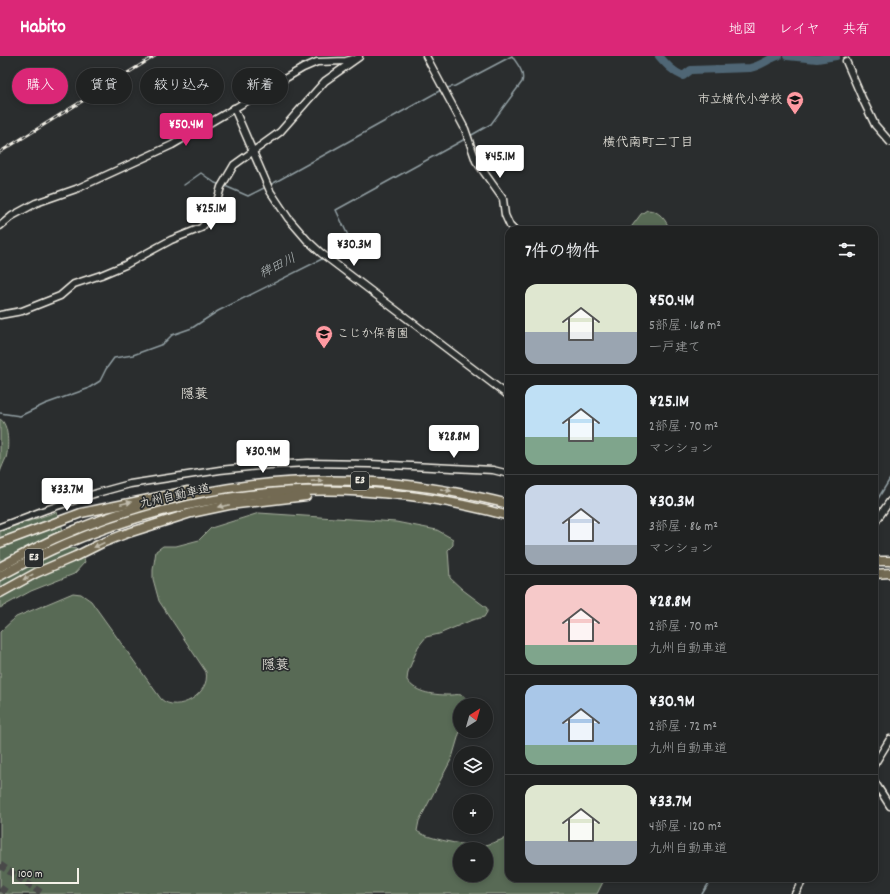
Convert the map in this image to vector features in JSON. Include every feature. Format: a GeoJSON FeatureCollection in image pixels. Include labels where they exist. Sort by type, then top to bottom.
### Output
{"type":"FeatureCollection","features":[{"type":"Feature","properties":{"kind":"highway","name":"九州自動車道"},"geometry":{"type":"LineString","coordinates":[[0,567],[55,539],[152,501],[236,487],[294,481],[348,481],[408,484],[505,503]]}},
{"type":"Feature","properties":{"kind":"highway","name":"九州自動車道"},"geometry":{"type":"LineString","coordinates":[[0,576],[45,553],[106,528],[145,515],[218,499],[286,492],[375,492],[430,500],[505,515]]}},
{"type":"Feature","properties":{"kind":"highway"},"geometry":{"type":"LineString","coordinates":[[0,593],[36,573],[102,543],[191,513],[229,505],[286,498],[343,494],[430,500]]}},
{"type":"Feature","properties":{"kind":"highway"},"geometry":{"type":"LineString","coordinates":[[0,544],[81,514],[152,501]]}},
{"type":"Feature","properties":{"kind":"highway"},"geometry":{"type":"LineString","coordinates":[[878,561],[890,561]]}},
{"type":"Feature","properties":{"kind":"highway"},"geometry":{"type":"LineString","coordinates":[[878,574],[890,573]]}},
{"type":"Feature","properties":{"kind":"street"},"geometry":{"type":"LineString","coordinates":[[426,56],[465,129],[476,162],[503,199],[505,215],[510,226]]}},
{"type":"Feature","properties":{"kind":"street"},"geometry":{"type":"LineString","coordinates":[[0,226],[12,216],[36,203],[76,189],[172,145],[303,68],[317,62],[346,61],[360,57]]}},
{"type":"Feature","properties":{"kind":"street"},"geometry":{"type":"LineString","coordinates":[[0,315],[22,311],[60,296],[74,284],[125,265],[171,240],[201,228],[212,215],[221,187],[234,165],[280,132],[325,81],[360,57]]}},
{"type":"Feature","properties":{"kind":"street"},"geometry":{"type":"LineString","coordinates":[[846,61],[875,125],[890,142]]}},
{"type":"Feature","properties":{"kind":"street"},"geometry":{"type":"LineString","coordinates":[[234,108],[270,191],[288,218],[312,244],[322,254],[505,393]]}},
{"type":"Feature","properties":{"kind":"street"},"geometry":{"type":"LineString","coordinates":[[0,528],[45,510],[130,484],[254,466],[308,463],[370,464],[493,470],[505,473]]}},
{"type":"Feature","properties":{"kind":"street"},"geometry":{"type":"LineString","coordinates":[[878,518],[890,501]]}},
{"type":"Feature","properties":{"kind":"street"},"geometry":{"type":"LineString","coordinates":[[878,758],[890,739]]}},
{"type":"Feature","properties":{"kind":"street"},"geometry":{"type":"LineString","coordinates":[[878,787],[890,806]]}},
{"type":"Feature","properties":{"kind":"street"},"geometry":{"type":"LineString","coordinates":[[795,894],[802,882]]}},
{"type":"Feature","properties":{"kind":"green space"},"geometry":{"type":"Polygon","coordinates":[[[647,210],[651,210],[662,216],[668,226],[632,226],[641,214],[647,210]]]}},
{"type":"Feature","properties":{"kind":"green space"},"geometry":{"type":"Polygon","coordinates":[[[0,419],[7,431],[8,448],[6,458],[0,472],[0,419]]]}},
{"type":"Feature","properties":{"kind":"green space"},"geometry":{"type":"Polygon","coordinates":[[[56,512],[59,519],[43,524],[42,522],[0,539],[0,531],[56,512]]]}},
{"type":"Feature","properties":{"kind":"green space"},"geometry":{"type":"Polygon","coordinates":[[[259,513],[396,522],[437,530],[453,539],[453,545],[448,550],[450,578],[487,608],[487,612],[484,617],[472,620],[439,634],[426,637],[418,647],[408,672],[407,680],[411,685],[421,691],[433,694],[461,695],[465,698],[453,698],[453,738],[458,738],[456,746],[453,746],[452,758],[419,821],[417,831],[421,834],[453,843],[453,882],[493,882],[493,842],[505,838],[505,882],[603,882],[597,894],[0,894],[0,632],[16,617],[73,593],[81,594],[91,601],[161,699],[168,703],[184,703],[198,694],[203,688],[206,680],[206,672],[159,601],[153,579],[156,551],[163,546],[176,546],[199,540],[211,528],[259,513]]]}},
{"type":"Feature","properties":{"kind":"green space"},"geometry":{"type":"Polygon","coordinates":[[[61,523],[63,531],[0,561],[0,547],[61,523]]]}},
{"type":"Feature","properties":{"kind":"green space"},"geometry":{"type":"Polygon","coordinates":[[[70,548],[78,549],[0,590],[0,581],[44,557],[70,548]]]}},
{"type":"Feature","properties":{"kind":"green space"},"geometry":{"type":"Polygon","coordinates":[[[83,557],[85,562],[74,574],[31,591],[0,608],[0,598],[56,568],[83,557]]]}},
{"type":"Feature","properties":{"kind":"waterway","name":"稗田川"},"geometry":{"type":"LineString","coordinates":[[447,88],[455,86],[512,56],[520,68],[523,78],[522,82],[491,124],[470,136]]}},
{"type":"Feature","properties":{"kind":"waterway","name":"稗田川"},"geometry":{"type":"LineString","coordinates":[[659,56],[667,65],[683,76],[691,70],[750,68],[758,66],[778,56]]}},
{"type":"Feature","properties":{"kind":"waterway","name":"稗田川"},"geometry":{"type":"LineString","coordinates":[[787,56],[817,59],[836,56]]}},
{"type":"Feature","properties":{"kind":"waterway"},"geometry":{"type":"LineString","coordinates":[[270,185],[441,90]]}},
{"type":"Feature","properties":{"kind":"waterway","name":"稗田川"},"geometry":{"type":"LineString","coordinates":[[327,256],[352,244],[336,210],[465,139]]}},
{"type":"Feature","properties":{"kind":"waterway"},"geometry":{"type":"LineString","coordinates":[[184,185],[201,173],[215,183],[221,185]]}},
{"type":"Feature","properties":{"kind":"waterway"},"geometry":{"type":"LineString","coordinates":[[225,186],[248,196],[266,187]]}},
{"type":"Feature","properties":{"kind":"waterway","name":"稗田川"},"geometry":{"type":"LineString","coordinates":[[0,413],[20,416],[45,404],[87,389],[100,381],[114,358],[133,355],[163,344],[172,335],[192,328],[218,311],[324,258]]}},
{"type":"Feature","properties":{"kind":"waterway"},"geometry":{"type":"LineString","coordinates":[[878,498],[890,479]]}},
{"type":"Feature","properties":{"kind":"waterway"},"geometry":{"type":"LineString","coordinates":[[702,894],[710,882]]}},
{"type":"Feature","properties":{"kind":"tunnel"},"geometry":{"type":"LineString","coordinates":[[0,865],[43,894]]}},
{"type":"Feature","properties":{"kind":"tunnel"},"geometry":{"type":"LineString","coordinates":[[0,888],[9,894]]}},
{"type":"Feature","properties":{"kind":"railway"},"geometry":{"type":"LineString","coordinates":[[0,152],[155,56]]}},
{"type":"Feature","properties":{"kind":"place","name":"市立横代小学校"},"geometry":{"type":"Point","coordinates":[795,115]}},
{"type":"Feature","properties":{"kind":"place","name":"こじか保育園"},"geometry":{"type":"Point","coordinates":[324,349]}},
{"type":"Feature","properties":{"kind":"district","name":"横代南町二丁目"},"geometry":{"type":"Point","coordinates":[648,143]}},
{"type":"Feature","properties":{"kind":"district","name":"隠蓑"},"geometry":{"type":"Point","coordinates":[194,395]}},
{"type":"Feature","properties":{"kind":"district","name":"隠蓑"},"geometry":{"type":"Point","coordinates":[275,666]}}]}
